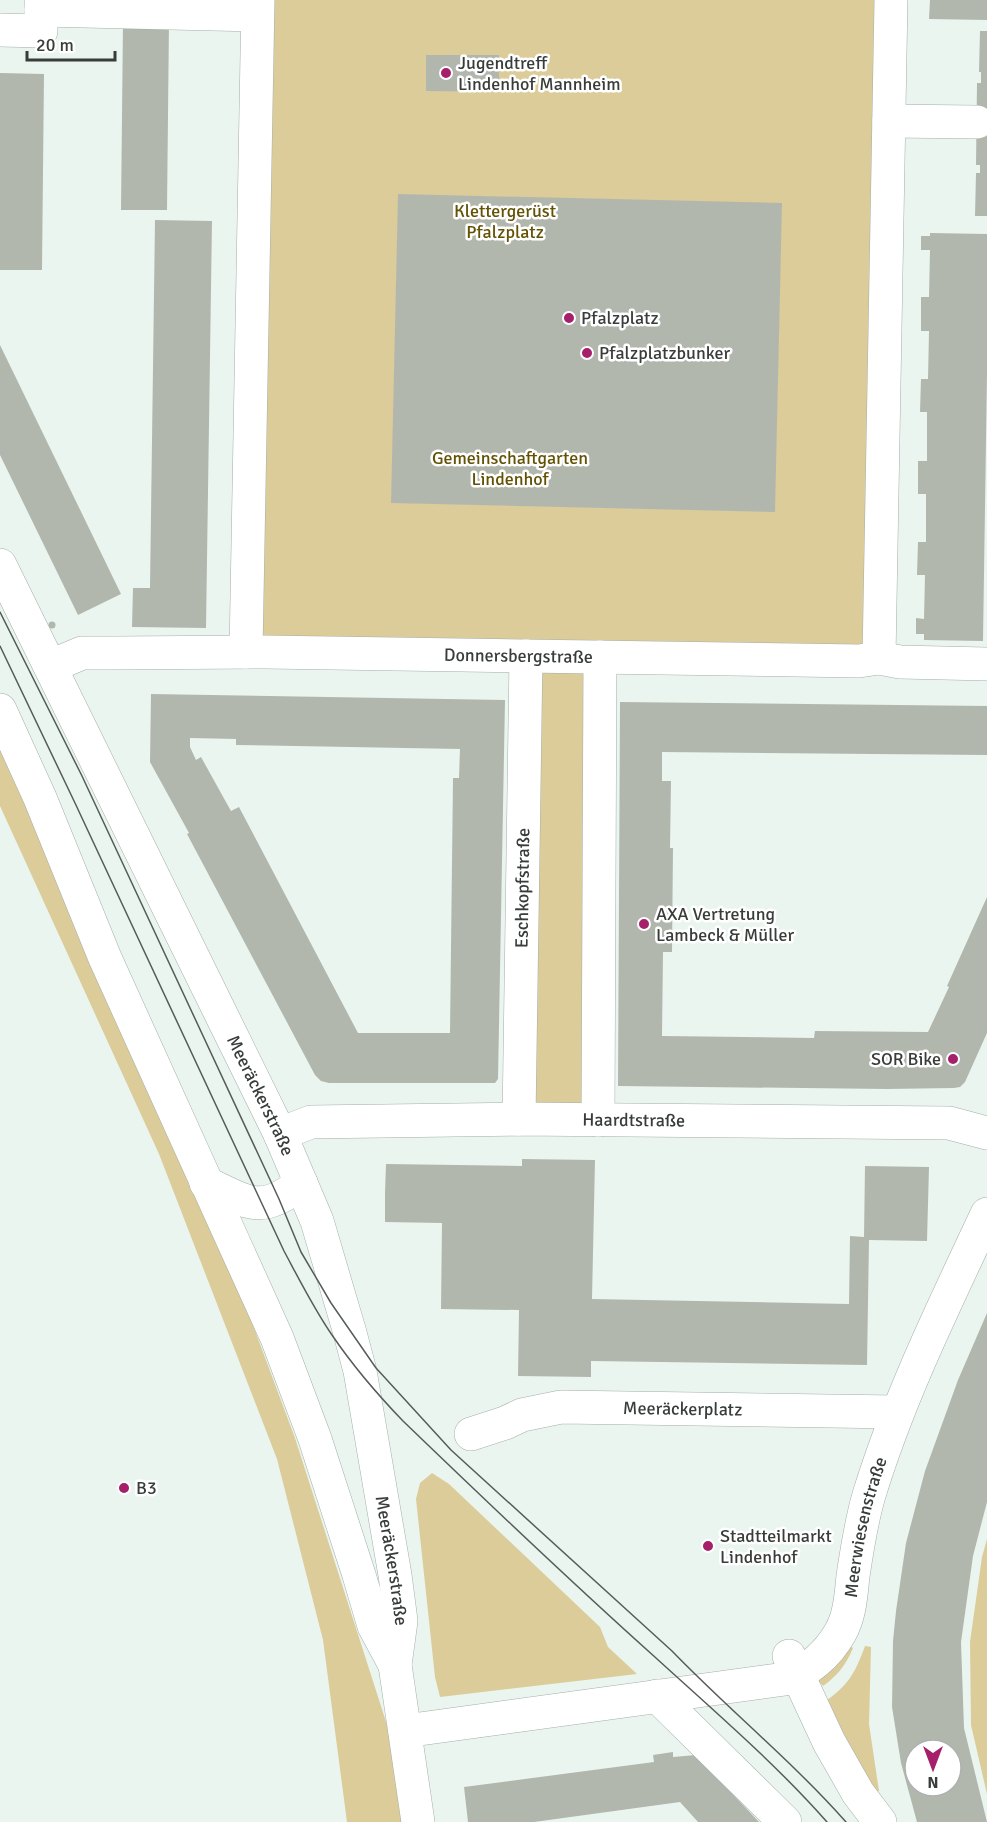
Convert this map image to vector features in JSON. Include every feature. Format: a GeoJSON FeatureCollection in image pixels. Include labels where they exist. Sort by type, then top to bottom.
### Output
{"type":"FeatureCollection","features":[{"type":"Feature","properties":{"kind":"street"},"geometry":{"type":"LineString","coordinates":[[879,658],[891,0]]}},
{"type":"Feature","properties":{"kind":"street"},"geometry":{"type":"LineString","coordinates":[[0,30],[40,31],[41,5],[258,8],[246,652]]}},
{"type":"Feature","properties":{"kind":"street"},"geometry":{"type":"LineString","coordinates":[[889,121],[977,122]]}},
{"type":"Feature","properties":{"kind":"street","name":"Meeräckerstraße"},"geometry":{"type":"LineString","coordinates":[[0,565],[280,1134],[317,1221],[360,1371],[401,1621],[394,1665]]}},
{"type":"Feature","properties":{"kind":"street","name":"Donnersbergstraße"},"geometry":{"type":"LineString","coordinates":[[51,666],[81,653],[246,652],[859,661],[879,658],[900,662],[987,664]]}},
{"type":"Feature","properties":{"kind":"street","name":"Eschkopfstraße"},"geometry":{"type":"LineString","coordinates":[[519,1119],[526,656]]}},
{"type":"Feature","properties":{"kind":"street"},"geometry":{"type":"LineString","coordinates":[[598,1120],[600,657]]}},
{"type":"Feature","properties":{"kind":"street","name":"Meeräckerstraße"},"geometry":{"type":"LineString","coordinates":[[0,710],[40,798],[105,958],[277,1338],[319,1450],[374,1626],[394,1665],[418,1822]]}},
{"type":"Feature","properties":{"kind":"street","name":"Haardtstraße"},"geometry":{"type":"LineString","coordinates":[[280,1134],[311,1122],[519,1119],[949,1123],[987,1132]]}},
{"type":"Feature","properties":{"kind":"street"},"geometry":{"type":"LineString","coordinates":[[206,1183],[243,1201],[263,1204],[279,1199],[301,1183]]}},
{"type":"Feature","properties":{"kind":"street","name":"Meerwiesenstraße"},"geometry":{"type":"LineString","coordinates":[[794,1666],[816,1662],[841,1632],[848,1614],[859,1538],[869,1497],[897,1412],[987,1214]]}},
{"type":"Feature","properties":{"kind":"street","name":"Meeräckerplatz"},"geometry":{"type":"LineString","coordinates":[[471,1434],[522,1415],[561,1407],[897,1412]]}},
{"type":"Feature","properties":{"kind":"street"},"geometry":{"type":"LineString","coordinates":[[405,1731],[785,1679],[794,1666],[839,1760],[858,1793],[880,1822]]}},
{"type":"Feature","properties":{"kind":"street"},"geometry":{"type":"LineString","coordinates":[[657,1696],[785,1822]]}},
{"type":"Feature","properties":{"kind":"green space","name":"Pfalzplatz"},"geometry":{"type":"Polygon","coordinates":[[[266,0],[890,0],[879,658],[600,657],[598,1120],[519,1119],[525,656],[255,647],[266,0]]]}},
{"type":"Feature","properties":{"kind":"green space"},"geometry":{"type":"Polygon","coordinates":[[[0,738],[210,1210],[295,1438],[388,1728],[403,1822],[347,1822],[323,1640],[277,1459],[159,1154],[0,806],[0,738]]]}},
{"type":"Feature","properties":{"kind":"green space"},"geometry":{"type":"Polygon","coordinates":[[[432,1473],[449,1484],[600,1627],[608,1647],[637,1674],[440,1697],[435,1677],[416,1499],[420,1483],[432,1473]]]}},
{"type":"Feature","properties":{"kind":"green space"},"geometry":{"type":"Polygon","coordinates":[[[987,1539],[987,1794],[971,1725],[970,1642],[982,1557],[987,1539]]]}},
{"type":"Feature","properties":{"kind":"green space"},"geometry":{"type":"Polygon","coordinates":[[[848,1645],[853,1648],[847,1660],[837,1674],[823,1686],[818,1680],[835,1664],[848,1645]]]}},
{"type":"Feature","properties":{"kind":"green space"},"geometry":{"type":"Polygon","coordinates":[[[865,1646],[871,1647],[869,1724],[879,1791],[875,1793],[822,1704],[849,1679],[865,1646]]]}},
{"type":"Feature","properties":{"kind":"building"},"geometry":{"type":"Polygon","coordinates":[[[930,0],[987,0],[987,20],[929,19],[930,0]]]}},
{"type":"Feature","properties":{"kind":"building"},"geometry":{"type":"Polygon","coordinates":[[[123,21],[169,21],[167,210],[121,210],[123,21]]]}},
{"type":"Feature","properties":{"kind":"building"},"geometry":{"type":"Polygon","coordinates":[[[980,31],[987,31],[987,216],[975,216],[976,173],[980,173],[980,165],[976,165],[977,83],[981,83],[980,31]]]}},
{"type":"Feature","properties":{"kind":"building"},"geometry":{"type":"Polygon","coordinates":[[[426,55],[499,55],[499,92],[426,91],[426,55]]]}},
{"type":"Feature","properties":{"kind":"building"},"geometry":{"type":"Polygon","coordinates":[[[0,73],[44,74],[42,270],[0,270],[0,73]]]}},
{"type":"Feature","properties":{"kind":"building","name":"Pfalzplatzbunker"},"geometry":{"type":"Polygon","coordinates":[[[398,194],[782,203],[775,512],[391,503],[398,194]]]}},
{"type":"Feature","properties":{"kind":"building"},"geometry":{"type":"Polygon","coordinates":[[[155,220],[212,221],[206,628],[132,627],[133,588],[150,588],[155,220]]]}},
{"type":"Feature","properties":{"kind":"building"},"geometry":{"type":"Polygon","coordinates":[[[930,233],[987,234],[983,641],[924,640],[924,634],[916,634],[916,618],[924,619],[925,575],[917,575],[918,542],[926,542],[926,494],[918,494],[918,461],[927,461],[927,412],[920,412],[921,379],[928,379],[929,331],[921,331],[921,297],[929,297],[930,250],[921,250],[921,236],[930,236],[930,233]]]}},
{"type":"Feature","properties":{"kind":"building"},"geometry":{"type":"Polygon","coordinates":[[[0,345],[121,594],[78,615],[0,455],[0,345]]]}},
{"type":"Feature","properties":{"kind":"building"},"geometry":{"type":"Polygon","coordinates":[[[52,621],[56,625],[52,629],[48,625],[52,621]]]}},
{"type":"Feature","properties":{"kind":"building"},"geometry":{"type":"Polygon","coordinates":[[[151,694],[505,700],[498,1079],[495,1083],[329,1083],[321,1081],[315,1075],[150,762],[151,694]],[[190,738],[190,747],[196,760],[201,757],[231,811],[239,807],[358,1033],[450,1033],[453,778],[459,778],[460,749],[236,745],[236,739],[190,738]]]}},
{"type":"Feature","properties":{"kind":"building"},"geometry":{"type":"Polygon","coordinates":[[[620,702],[987,706],[987,755],[662,752],[662,781],[671,781],[670,848],[673,848],[672,952],[663,952],[662,1036],[814,1038],[815,1031],[928,1032],[987,897],[987,1033],[965,1082],[960,1087],[887,1089],[618,1086],[620,702]]]}},
{"type":"Feature","properties":{"kind":"building"},"geometry":{"type":"Polygon","coordinates":[[[522,1159],[595,1160],[592,1299],[849,1304],[850,1236],[864,1237],[865,1166],[929,1167],[927,1241],[869,1240],[867,1365],[591,1361],[591,1377],[518,1376],[519,1310],[441,1309],[442,1223],[385,1222],[385,1193],[386,1164],[522,1166],[522,1159]]]}},
{"type":"Feature","properties":{"kind":"building"},"geometry":{"type":"Polygon","coordinates":[[[987,1313],[987,1502],[973,1556],[961,1642],[964,1728],[987,1822],[917,1822],[910,1798],[963,1798],[963,1738],[903,1738],[903,1770],[901,1763],[892,1707],[893,1641],[906,1543],[925,1471],[958,1380],[987,1313]]]}},
{"type":"Feature","properties":{"kind":"building"},"geometry":{"type":"Polygon","coordinates":[[[673,1752],[673,1757],[696,1755],[759,1822],[698,1822],[680,1802],[534,1822],[468,1822],[464,1787],[654,1762],[653,1755],[673,1752]]]}},
{"type":"Feature","properties":{"kind":"tram line"},"geometry":{"type":"LineString","coordinates":[[0,612],[82,776],[279,1199],[301,1252],[331,1303],[376,1368],[451,1450],[672,1651],[804,1778],[846,1822]]}},
{"type":"Feature","properties":{"kind":"tram line"},"geometry":{"type":"LineString","coordinates":[[0,646],[284,1251],[325,1325],[366,1380],[403,1421],[560,1570],[765,1758],[827,1822]]}},
{"type":"Feature","properties":{"kind":"place","name":"Jugendtreff Lindenhof Mannheim"},"geometry":{"type":"Point","coordinates":[446,73]}},
{"type":"Feature","properties":{"kind":"place","name":"Pfalzplatz"},"geometry":{"type":"Point","coordinates":[569,318]}},
{"type":"Feature","properties":{"kind":"place","name":"Pfalzplatzbunker"},"geometry":{"type":"Point","coordinates":[587,353]}},
{"type":"Feature","properties":{"kind":"place","name":"AXA Vertretung Lambeck & Müller"},"geometry":{"type":"Point","coordinates":[644,924]}},
{"type":"Feature","properties":{"kind":"place","name":"SOR Bike"},"geometry":{"type":"Point","coordinates":[953,1059]}},
{"type":"Feature","properties":{"kind":"place","name":"B3"},"geometry":{"type":"Point","coordinates":[124,1488]}},
{"type":"Feature","properties":{"kind":"place","name":"Stadtteilmarkt Lindenhof"},"geometry":{"type":"Point","coordinates":[708,1546]}},
{"type":"Feature","properties":{"kind":"park label","name":"Klettergerüst Pfalzplatz"},"geometry":{"type":"Point","coordinates":[505,221]}},
{"type":"Feature","properties":{"kind":"park label","name":"Gemeinschaftgarten Lindenhof"},"geometry":{"type":"Point","coordinates":[510,468]}}]}
